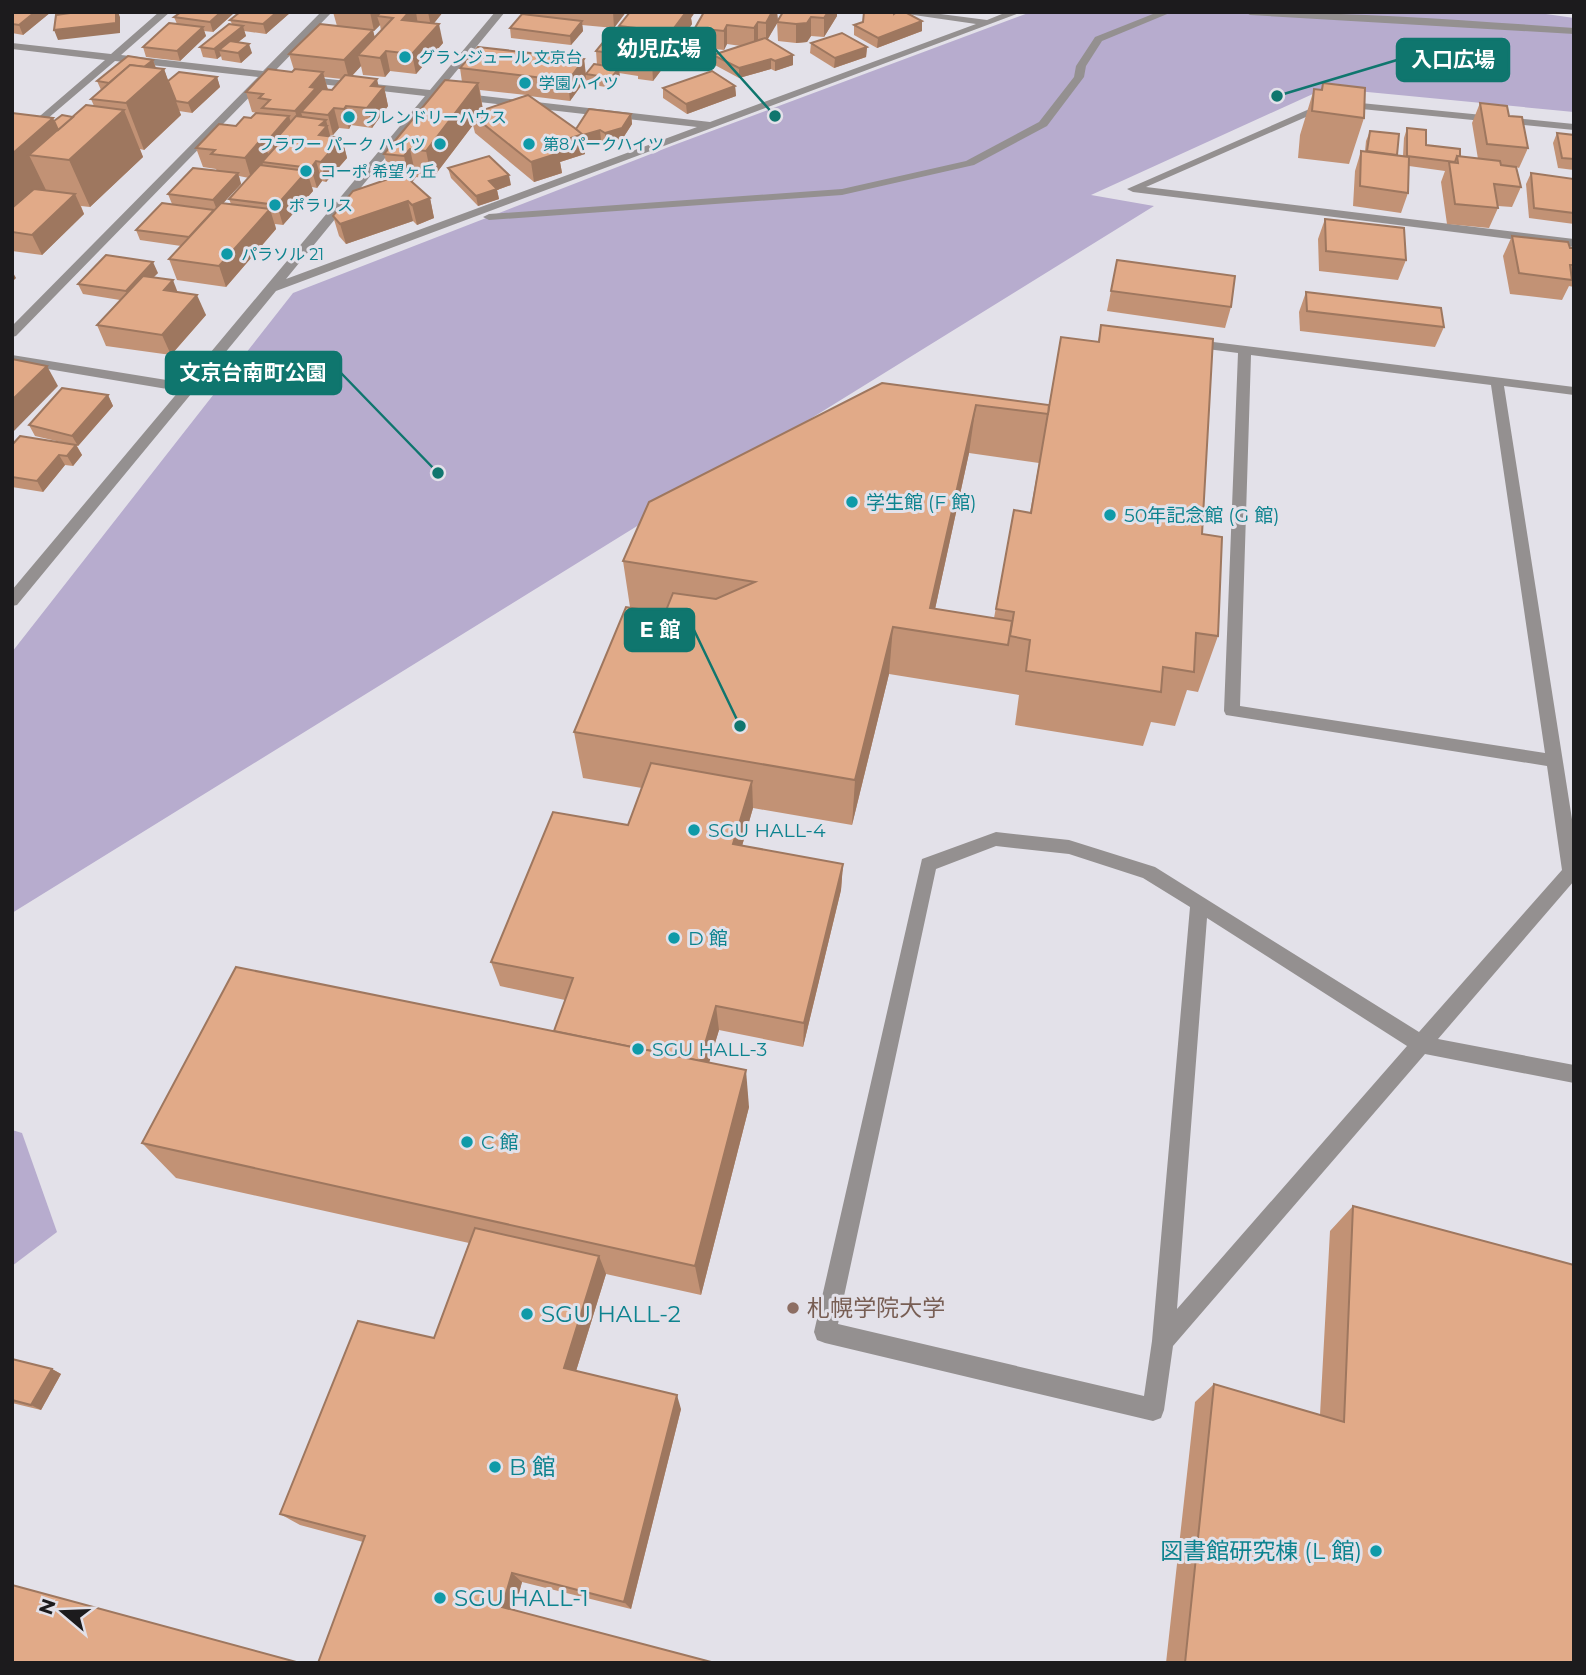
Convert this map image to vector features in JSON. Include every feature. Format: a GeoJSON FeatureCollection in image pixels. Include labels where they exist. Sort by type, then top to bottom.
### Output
{"type":"FeatureCollection","features":[{"type":"Feature","properties":{"kind":"street"},"geometry":{"type":"LineString","coordinates":[[12,146],[165,12]]}},
{"type":"Feature","properties":{"kind":"street"},"geometry":{"type":"LineString","coordinates":[[12,333],[327,12]]}},
{"type":"Feature","properties":{"kind":"street"},"geometry":{"type":"LineString","coordinates":[[12,601],[500,12]]}},
{"type":"Feature","properties":{"kind":"street"},"geometry":{"type":"LineString","coordinates":[[898,12],[991,22]]}},
{"type":"Feature","properties":{"kind":"street"},"geometry":{"type":"LineString","coordinates":[[270,289],[1017,12]]}},
{"type":"Feature","properties":{"kind":"street"},"geometry":{"type":"LineString","coordinates":[[489,217],[842,192],[970,163],[1043,124],[1079,77],[1082,66],[1098,39],[1167,12]]}},
{"type":"Feature","properties":{"kind":"street"},"geometry":{"type":"LineString","coordinates":[[1250,12],[1574,31]]}},
{"type":"Feature","properties":{"kind":"street"},"geometry":{"type":"LineString","coordinates":[[12,46],[714,126]]}},
{"type":"Feature","properties":{"kind":"street"},"geometry":{"type":"LineString","coordinates":[[1574,127],[1330,103],[1133,189],[1574,243]]}},
{"type":"Feature","properties":{"kind":"street"},"geometry":{"type":"LineString","coordinates":[[1179,342],[1574,391]]}},
{"type":"Feature","properties":{"kind":"street"},"geometry":{"type":"LineString","coordinates":[[1245,350],[1232,711],[1554,761]]}},
{"type":"Feature","properties":{"kind":"street"},"geometry":{"type":"LineString","coordinates":[[12,359],[188,387]]}},
{"type":"Feature","properties":{"kind":"street"},"geometry":{"type":"LineString","coordinates":[[1163,1340],[1571,872],[1497,382]]}},
{"type":"Feature","properties":{"kind":"street"},"geometry":{"type":"LineString","coordinates":[[1199,903],[1163,1340],[1153,1410],[825,1332],[928,864],[996,839],[1069,847],[1149,872],[1199,903],[1421,1044],[1574,1074]]}},
{"type":"Feature","properties":{"kind":"shaded area"},"geometry":{"type":"Polygon","coordinates":[[[1031,12],[1532,12],[1574,18],[1574,112],[1326,88],[1091,195],[1154,206],[12,913],[12,652],[293,293],[674,145],[1031,12]]]}},
{"type":"Feature","properties":{"kind":"shaded area"},"geometry":{"type":"Polygon","coordinates":[[[12,1130],[22,1133],[57,1232],[12,1266],[12,1130]]]}},
{"type":"Feature","properties":{"kind":"building"},"geometry":{"type":"Polygon","coordinates":[[[12,12],[35,12],[19,25],[12,24],[12,12]]]}},
{"type":"Feature","properties":{"kind":"building"},"geometry":{"type":"Polygon","coordinates":[[[116,12],[116,23],[54,30],[56,15],[116,12]]]}},
{"type":"Feature","properties":{"kind":"building"},"geometry":{"type":"Polygon","coordinates":[[[181,12],[221,12],[210,22],[174,17],[181,12]]]}},
{"type":"Feature","properties":{"kind":"building"},"geometry":{"type":"Polygon","coordinates":[[[240,12],[277,12],[263,24],[230,20],[240,12]]]}},
{"type":"Feature","properties":{"kind":"building"},"geometry":{"type":"Polygon","coordinates":[[[381,12],[409,12],[402,20],[439,24],[412,54],[386,51],[380,58],[358,55],[393,18],[377,16],[381,12]]]}},
{"type":"Feature","properties":{"kind":"building"},"geometry":{"type":"Polygon","coordinates":[[[630,12],[686,12],[671,32],[619,26],[630,12]]]}},
{"type":"Feature","properties":{"kind":"building"},"geometry":{"type":"Polygon","coordinates":[[[704,12],[772,12],[766,23],[758,22],[754,28],[727,25],[724,31],[695,28],[704,12]]]}},
{"type":"Feature","properties":{"kind":"building"},"geometry":{"type":"Polygon","coordinates":[[[783,12],[828,12],[824,18],[811,17],[807,23],[796,24],[777,22],[783,12]]]}},
{"type":"Feature","properties":{"kind":"building"},"geometry":{"type":"Polygon","coordinates":[[[864,12],[905,12],[922,21],[878,38],[854,25],[863,22],[864,12]]]}},
{"type":"Feature","properties":{"kind":"building"},"geometry":{"type":"Polygon","coordinates":[[[522,14],[582,21],[570,36],[510,28],[522,14]]]}},
{"type":"Feature","properties":{"kind":"building"},"geometry":{"type":"Polygon","coordinates":[[[169,23],[203,27],[177,51],[143,47],[169,23]]]}},
{"type":"Feature","properties":{"kind":"building"},"geometry":{"type":"Polygon","coordinates":[[[229,24],[243,26],[214,49],[200,47],[229,24]]]}},
{"type":"Feature","properties":{"kind":"building"},"geometry":{"type":"Polygon","coordinates":[[[320,24],[373,30],[344,60],[289,54],[320,24]]]}},
{"type":"Feature","properties":{"kind":"building"},"geometry":{"type":"Polygon","coordinates":[[[613,30],[653,36],[651,39],[667,41],[652,62],[637,60],[639,57],[596,51],[613,30]]]}},
{"type":"Feature","properties":{"kind":"building"},"geometry":{"type":"Polygon","coordinates":[[[842,33],[867,47],[835,58],[811,43],[842,33]]]}},
{"type":"Feature","properties":{"kind":"building"},"geometry":{"type":"Polygon","coordinates":[[[765,38],[793,55],[739,68],[713,55],[765,38]]]}},
{"type":"Feature","properties":{"kind":"building"},"geometry":{"type":"Polygon","coordinates":[[[230,41],[249,44],[238,53],[219,50],[230,41]]]}},
{"type":"Feature","properties":{"kind":"building"},"geometry":{"type":"Polygon","coordinates":[[[478,47],[584,59],[568,81],[460,68],[478,47]]]}},
{"type":"Feature","properties":{"kind":"building"},"geometry":{"type":"Polygon","coordinates":[[[128,56],[153,60],[144,67],[130,65],[109,83],[97,81],[128,56]]]}},
{"type":"Feature","properties":{"kind":"building"},"geometry":{"type":"Polygon","coordinates":[[[594,64],[619,68],[611,78],[586,74],[594,64]]]}},
{"type":"Feature","properties":{"kind":"building"},"geometry":{"type":"Polygon","coordinates":[[[130,65],[164,69],[126,103],[91,99],[130,65]]]}},
{"type":"Feature","properties":{"kind":"building"},"geometry":{"type":"Polygon","coordinates":[[[268,69],[323,72],[310,87],[316,88],[295,111],[262,108],[270,100],[259,98],[263,94],[246,92],[268,69]]]}},
{"type":"Feature","properties":{"kind":"building"},"geometry":{"type":"Polygon","coordinates":[[[712,71],[735,86],[686,104],[663,88],[712,71]]]}},
{"type":"Feature","properties":{"kind":"building"},"geometry":{"type":"Polygon","coordinates":[[[179,72],[217,77],[188,103],[176,101],[168,81],[179,72]]]}},
{"type":"Feature","properties":{"kind":"building"},"geometry":{"type":"Polygon","coordinates":[[[345,75],[377,79],[371,86],[384,87],[367,108],[334,108],[328,115],[301,112],[322,89],[332,90],[345,75]]]}},
{"type":"Feature","properties":{"kind":"building"},"geometry":{"type":"Polygon","coordinates":[[[445,80],[478,83],[426,151],[410,149],[404,156],[384,154],[445,80]]]}},
{"type":"Feature","properties":{"kind":"building"},"geometry":{"type":"Polygon","coordinates":[[[1323,83],[1365,88],[1364,118],[1312,111],[1314,89],[1322,90],[1323,83]]]}},
{"type":"Feature","properties":{"kind":"building"},"geometry":{"type":"Polygon","coordinates":[[[528,95],[583,134],[550,145],[559,153],[531,162],[471,114],[528,95]]]}},
{"type":"Feature","properties":{"kind":"building"},"geometry":{"type":"Polygon","coordinates":[[[1480,103],[1507,106],[1509,116],[1522,117],[1528,148],[1487,144],[1480,103]]]}},
{"type":"Feature","properties":{"kind":"building"},"geometry":{"type":"Polygon","coordinates":[[[86,105],[124,110],[69,160],[29,155],[86,105]]]}},
{"type":"Feature","properties":{"kind":"building"},"geometry":{"type":"Polygon","coordinates":[[[589,109],[631,114],[622,128],[583,135],[576,129],[589,109]]]}},
{"type":"Feature","properties":{"kind":"building"},"geometry":{"type":"Polygon","coordinates":[[[12,113],[53,118],[12,154],[12,113]]]}},
{"type":"Feature","properties":{"kind":"building"},"geometry":{"type":"Polygon","coordinates":[[[256,113],[289,116],[270,138],[263,137],[245,158],[211,154],[215,150],[196,148],[219,124],[236,126],[244,117],[251,118],[256,113]]]}},
{"type":"Feature","properties":{"kind":"building"},"geometry":{"type":"Polygon","coordinates":[[[62,115],[73,117],[58,130],[54,121],[62,115]]]}},
{"type":"Feature","properties":{"kind":"building"},"geometry":{"type":"Polygon","coordinates":[[[296,116],[326,120],[320,125],[327,126],[319,135],[342,138],[321,162],[316,161],[311,168],[262,162],[280,142],[274,141],[296,116]]]}},
{"type":"Feature","properties":{"kind":"building"},"geometry":{"type":"Polygon","coordinates":[[[1407,128],[1426,130],[1426,145],[1460,149],[1460,157],[1457,156],[1455,162],[1407,156],[1407,128]]]}},
{"type":"Feature","properties":{"kind":"building"},"geometry":{"type":"Polygon","coordinates":[[[1370,131],[1399,134],[1397,155],[1367,151],[1370,131]]]}},
{"type":"Feature","properties":{"kind":"building"},"geometry":{"type":"Polygon","coordinates":[[[1557,133],[1574,135],[1574,159],[1562,158],[1557,133]]]}},
{"type":"Feature","properties":{"kind":"building"},"geometry":{"type":"Polygon","coordinates":[[[1361,151],[1409,157],[1408,193],[1360,186],[1361,151]]]}},
{"type":"Feature","properties":{"kind":"building"},"geometry":{"type":"Polygon","coordinates":[[[489,156],[509,175],[489,181],[497,189],[476,196],[448,168],[489,156]]]}},
{"type":"Feature","properties":{"kind":"building"},"geometry":{"type":"Polygon","coordinates":[[[1457,156],[1500,161],[1501,165],[1516,167],[1521,187],[1494,184],[1498,208],[1455,204],[1449,162],[1458,163],[1457,156]]]}},
{"type":"Feature","properties":{"kind":"building"},"geometry":{"type":"Polygon","coordinates":[[[260,165],[307,171],[277,205],[229,199],[260,165]]]}},
{"type":"Feature","properties":{"kind":"building"},"geometry":{"type":"Polygon","coordinates":[[[193,168],[238,173],[213,200],[168,194],[193,168]]]}},
{"type":"Feature","properties":{"kind":"building"},"geometry":{"type":"Polygon","coordinates":[[[1531,173],[1574,179],[1574,213],[1534,208],[1531,173]]]}},
{"type":"Feature","properties":{"kind":"building"},"geometry":{"type":"Polygon","coordinates":[[[403,174],[430,198],[412,205],[408,201],[340,224],[333,216],[353,191],[403,174]]]}},
{"type":"Feature","properties":{"kind":"building"},"geometry":{"type":"Polygon","coordinates":[[[34,189],[75,194],[32,235],[12,232],[12,208],[34,189]]]}},
{"type":"Feature","properties":{"kind":"building"},"geometry":{"type":"Polygon","coordinates":[[[162,203],[214,210],[189,237],[136,230],[162,203]]]}},
{"type":"Feature","properties":{"kind":"building"},"geometry":{"type":"Polygon","coordinates":[[[221,203],[270,209],[219,266],[169,259],[221,203]]]}},
{"type":"Feature","properties":{"kind":"building"},"geometry":{"type":"Polygon","coordinates":[[[1325,219],[1404,228],[1406,260],[1326,251],[1325,219]]]}},
{"type":"Feature","properties":{"kind":"building"},"geometry":{"type":"Polygon","coordinates":[[[1512,236],[1568,242],[1570,248],[1574,248],[1574,265],[1570,265],[1572,280],[1519,273],[1512,236]]]}},
{"type":"Feature","properties":{"kind":"building"},"geometry":{"type":"Polygon","coordinates":[[[106,255],[153,262],[126,291],[78,284],[106,255]]]}},
{"type":"Feature","properties":{"kind":"building"},"geometry":{"type":"Polygon","coordinates":[[[1117,260],[1235,276],[1231,307],[1111,291],[1117,260]]]}},
{"type":"Feature","properties":{"kind":"building"},"geometry":{"type":"Polygon","coordinates":[[[143,276],[173,280],[164,290],[197,295],[162,335],[97,325],[143,276]]]}},
{"type":"Feature","properties":{"kind":"building"},"geometry":{"type":"Polygon","coordinates":[[[1306,292],[1441,308],[1444,327],[1307,311],[1306,292]]]}},
{"type":"Feature","properties":{"kind":"building","name":"50年記念館 (G 館)"},"geometry":{"type":"Polygon","coordinates":[[[1101,325],[1213,339],[1202,534],[1222,537],[1218,636],[1196,633],[1194,672],[1163,667],[1161,692],[1026,671],[1030,640],[1010,636],[1014,612],[996,609],[1014,510],[1031,513],[1061,337],[1099,342],[1101,325]]]}},
{"type":"Feature","properties":{"kind":"building"},"geometry":{"type":"Polygon","coordinates":[[[12,359],[47,366],[12,400],[12,359]]]}},
{"type":"Feature","properties":{"kind":"building"},"geometry":{"type":"Polygon","coordinates":[[[882,383],[1049,405],[1048,414],[976,405],[930,608],[1012,621],[1008,645],[893,627],[855,780],[574,732],[626,607],[665,613],[673,593],[716,599],[755,582],[623,561],[649,502],[882,383]]]}},
{"type":"Feature","properties":{"kind":"building"},"geometry":{"type":"Polygon","coordinates":[[[62,388],[108,395],[72,436],[29,425],[62,388]]]}},
{"type":"Feature","properties":{"kind":"building"},"geometry":{"type":"Polygon","coordinates":[[[20,436],[76,445],[67,456],[59,455],[37,481],[12,477],[12,445],[20,436]]]}},
{"type":"Feature","properties":{"kind":"building","name":"D 館"},"geometry":{"type":"Polygon","coordinates":[[[651,763],[752,781],[733,844],[843,864],[804,1023],[716,1006],[700,1061],[554,1031],[573,978],[491,962],[553,812],[628,825],[651,763]]]}},
{"type":"Feature","properties":{"kind":"building","name":"C 館"},"geometry":{"type":"Polygon","coordinates":[[[236,967],[746,1070],[695,1266],[142,1143],[236,967]]]}},
{"type":"Feature","properties":{"kind":"building","name":"図書館研究棟 (L 館)"},"geometry":{"type":"Polygon","coordinates":[[[1353,1206],[1574,1265],[1574,1663],[1185,1663],[1214,1384],[1344,1422],[1353,1206]]]}},
{"type":"Feature","properties":{"kind":"building"},"geometry":{"type":"Polygon","coordinates":[[[475,1228],[599,1256],[564,1368],[677,1395],[624,1602],[512,1573],[502,1607],[715,1663],[318,1663],[365,1536],[280,1514],[358,1321],[434,1338],[475,1228]]]}},
{"type":"Feature","properties":{"kind":"building"},"geometry":{"type":"Polygon","coordinates":[[[12,1359],[52,1369],[31,1405],[12,1400],[12,1359]]]}},
{"type":"Feature","properties":{"kind":"building"},"geometry":{"type":"Polygon","coordinates":[[[12,1585],[300,1663],[12,1663],[12,1585]]]}},
{"type":"Feature","properties":{"kind":"place","name":"グランジュール 文京台"},"geometry":{"type":"Point","coordinates":[405,57]}},
{"type":"Feature","properties":{"kind":"place","name":"学園ハイツ"},"geometry":{"type":"Point","coordinates":[525,83]}},
{"type":"Feature","properties":{"kind":"place","name":"入口広場"},"geometry":{"type":"Point","coordinates":[1277,96]}},
{"type":"Feature","properties":{"kind":"place","name":"幼児広場"},"geometry":{"type":"Point","coordinates":[775,116]}},
{"type":"Feature","properties":{"kind":"place","name":"フレンドリーハウス"},"geometry":{"type":"Point","coordinates":[349,117]}},
{"type":"Feature","properties":{"kind":"place","name":"フラワー パーク ハイツ"},"geometry":{"type":"Point","coordinates":[440,144]}},
{"type":"Feature","properties":{"kind":"place","name":"第8パークハイツ"},"geometry":{"type":"Point","coordinates":[529,144]}},
{"type":"Feature","properties":{"kind":"place","name":"コーポ 希望ヶ丘"},"geometry":{"type":"Point","coordinates":[306,171]}},
{"type":"Feature","properties":{"kind":"place","name":"ポラリス"},"geometry":{"type":"Point","coordinates":[275,205]}},
{"type":"Feature","properties":{"kind":"place","name":"パラソル 21"},"geometry":{"type":"Point","coordinates":[227,254]}},
{"type":"Feature","properties":{"kind":"place","name":"文京台南町公園"},"geometry":{"type":"Point","coordinates":[438,473]}},
{"type":"Feature","properties":{"kind":"place","name":"学生館 (F 館)"},"geometry":{"type":"Point","coordinates":[852,502]}},
{"type":"Feature","properties":{"kind":"place","name":"50年記念館 (G 館)"},"geometry":{"type":"Point","coordinates":[1110,515]}},
{"type":"Feature","properties":{"kind":"place","name":"E 館"},"geometry":{"type":"Point","coordinates":[740,726]}},
{"type":"Feature","properties":{"kind":"place","name":"SGU HALL-4"},"geometry":{"type":"Point","coordinates":[694,830]}},
{"type":"Feature","properties":{"kind":"place","name":"D 館"},"geometry":{"type":"Point","coordinates":[674,938]}},
{"type":"Feature","properties":{"kind":"place","name":"SGU HALL-3"},"geometry":{"type":"Point","coordinates":[638,1049]}},
{"type":"Feature","properties":{"kind":"place","name":"C 館"},"geometry":{"type":"Point","coordinates":[467,1142]}},
{"type":"Feature","properties":{"kind":"place","name":"札幌学院大学"},"geometry":{"type":"Point","coordinates":[793,1308]}},
{"type":"Feature","properties":{"kind":"place","name":"SGU HALL-2"},"geometry":{"type":"Point","coordinates":[527,1314]}},
{"type":"Feature","properties":{"kind":"place","name":"B 館"},"geometry":{"type":"Point","coordinates":[495,1467]}},
{"type":"Feature","properties":{"kind":"place","name":"図書館研究棟 (L 館)"},"geometry":{"type":"Point","coordinates":[1376,1551]}},
{"type":"Feature","properties":{"kind":"place","name":"SGU HALL-1"},"geometry":{"type":"Point","coordinates":[440,1598]}}]}
